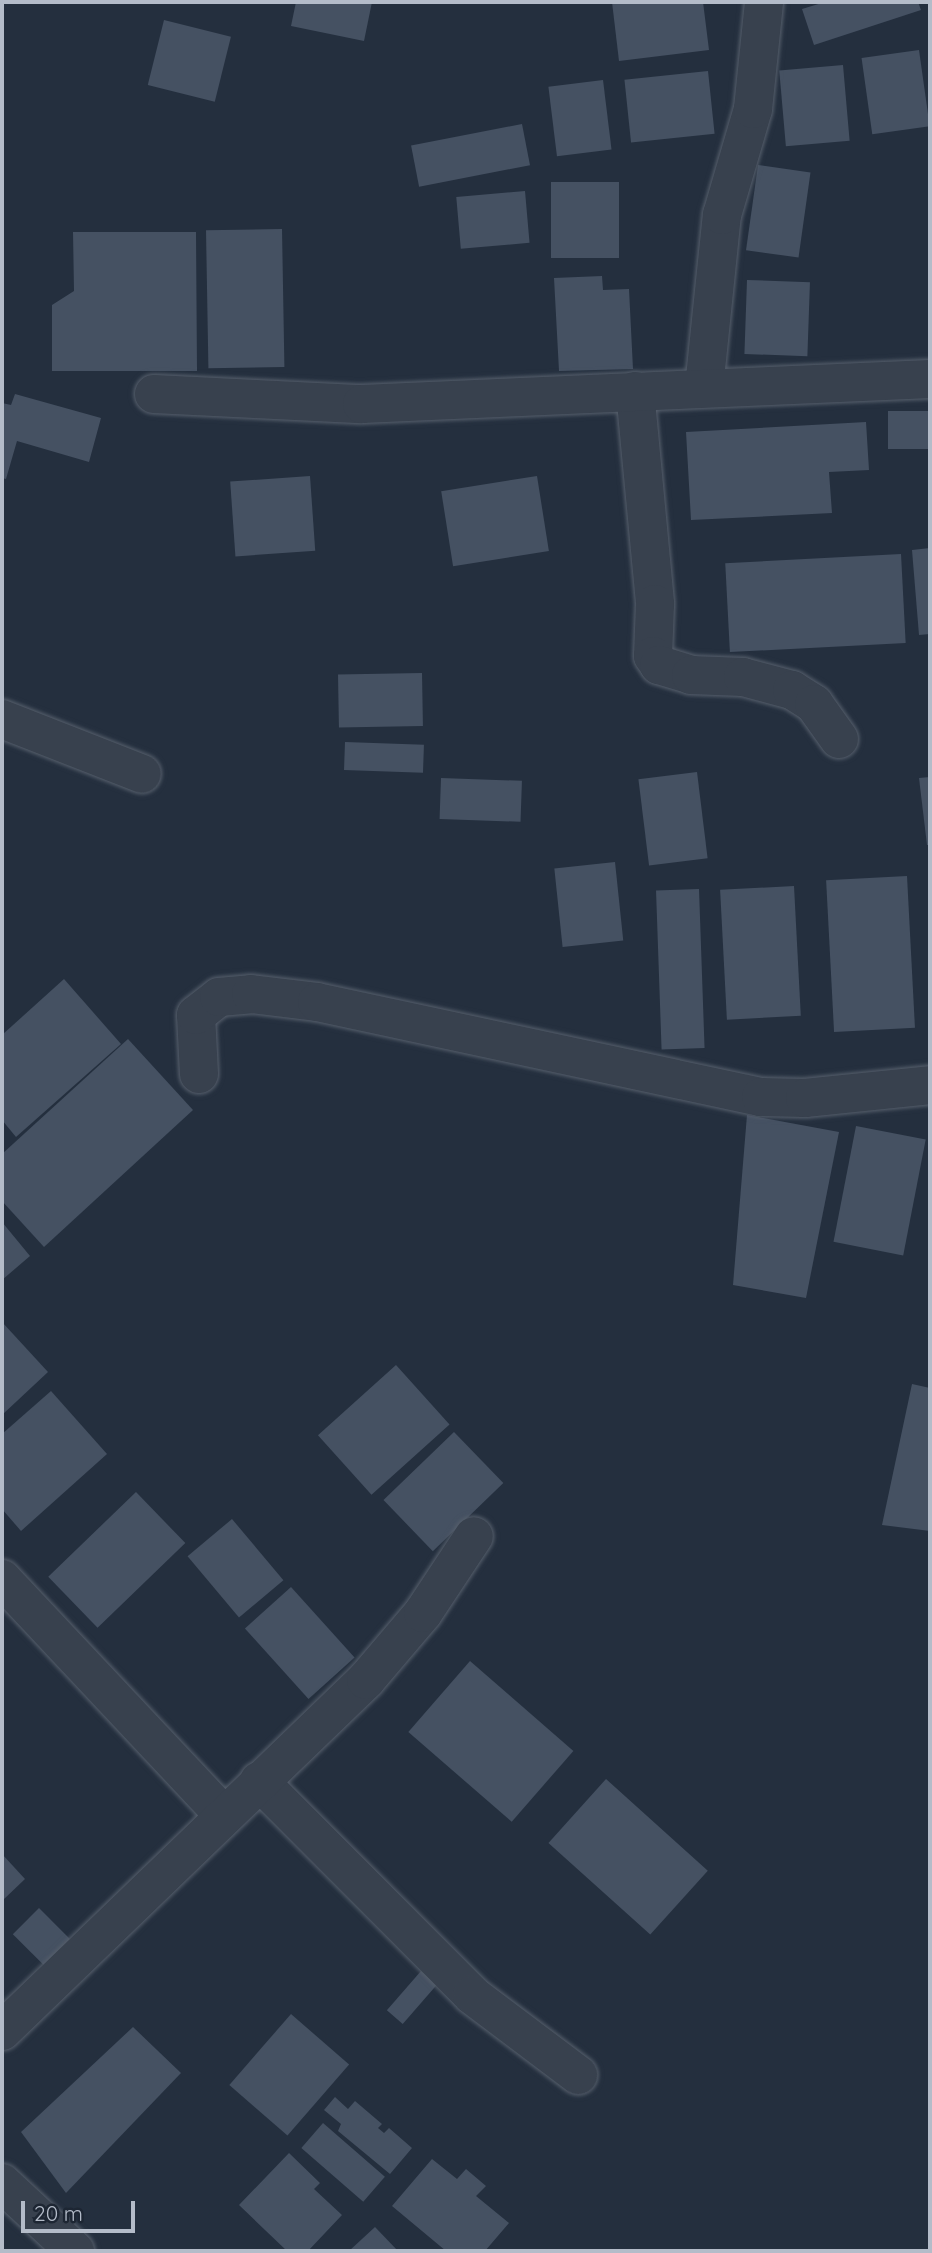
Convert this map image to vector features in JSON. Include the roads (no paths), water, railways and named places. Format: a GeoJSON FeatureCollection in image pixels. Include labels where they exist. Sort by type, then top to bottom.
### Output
{"type":"FeatureCollection","features":[{"type":"Feature","properties":{"kind":"street"},"geometry":{"type":"LineString","coordinates":[[704,388],[722,215],[753,109],[764,2]]}},
{"type":"Feature","properties":{"kind":"street"},"geometry":{"type":"LineString","coordinates":[[154,394],[362,404],[930,379]]}},
{"type":"Feature","properties":{"kind":"street"},"geometry":{"type":"LineString","coordinates":[[635,391],[655,604],[653,656],[659,665],[691,675],[743,677],[792,690],[814,704],[839,739]]}},
{"type":"Feature","properties":{"kind":"street"},"geometry":{"type":"LineString","coordinates":[[2,719],[142,774]]}},
{"type":"Feature","properties":{"kind":"street"},"geometry":{"type":"LineString","coordinates":[[199,1074],[197,1014],[219,997],[251,995],[317,1002],[761,1097],[805,1098],[930,1085]]}},
{"type":"Feature","properties":{"kind":"street"},"geometry":{"type":"LineString","coordinates":[[2,2031],[223,1814],[366,1680],[424,1613],[474,1536]]}},
{"type":"Feature","properties":{"kind":"street"},"geometry":{"type":"LineString","coordinates":[[2,1579],[223,1814]]}},
{"type":"Feature","properties":{"kind":"street"},"geometry":{"type":"LineString","coordinates":[[259,1781],[472,1995],[578,2075]]}},
{"type":"Feature","properties":{"kind":"street"},"geometry":{"type":"LineString","coordinates":[[2,2183],[75,2251]]}}]}
